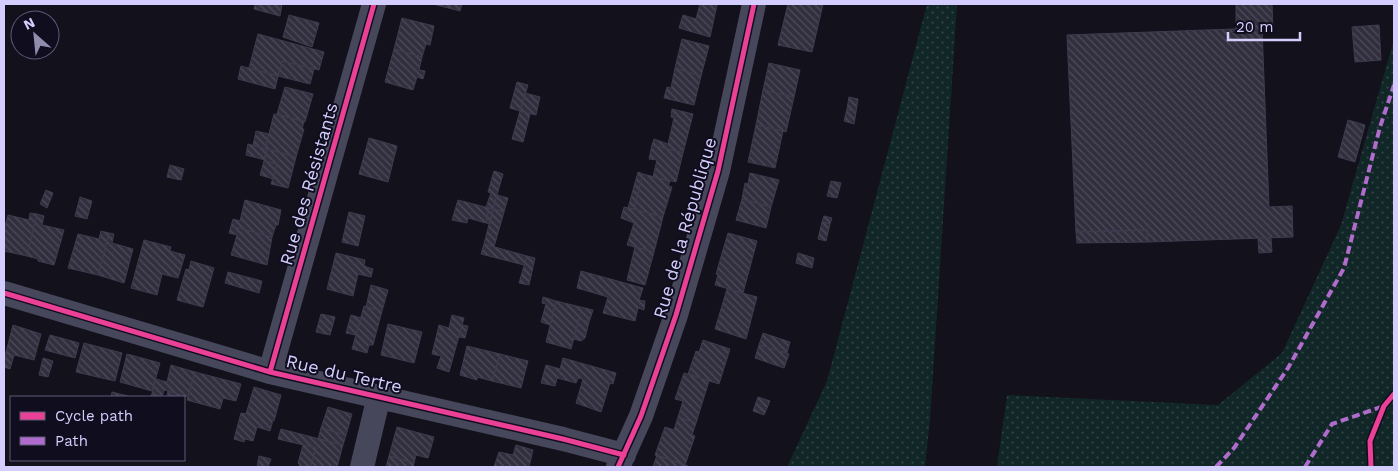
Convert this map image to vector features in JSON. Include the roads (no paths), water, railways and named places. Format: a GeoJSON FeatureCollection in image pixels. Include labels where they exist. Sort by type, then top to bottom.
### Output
{"type":"FeatureCollection","features":[{"type":"Feature","properties":{"kind":"street","name":"Rue des Résistants"},"geometry":{"type":"LineString","coordinates":[[270,372],[374,4]]}},
{"type":"Feature","properties":{"kind":"street","name":"Rue de la République"},"geometry":{"type":"LineString","coordinates":[[621,461],[641,416],[676,315],[718,171],[754,4]]}},
{"type":"Feature","properties":{"kind":"street","name":"Rue du Tertre"},"geometry":{"type":"LineString","coordinates":[[4,293],[270,372],[563,439],[621,461]]}},
{"type":"Feature","properties":{"kind":"street"},"geometry":{"type":"LineString","coordinates":[[362,467],[379,396]]}}]}
